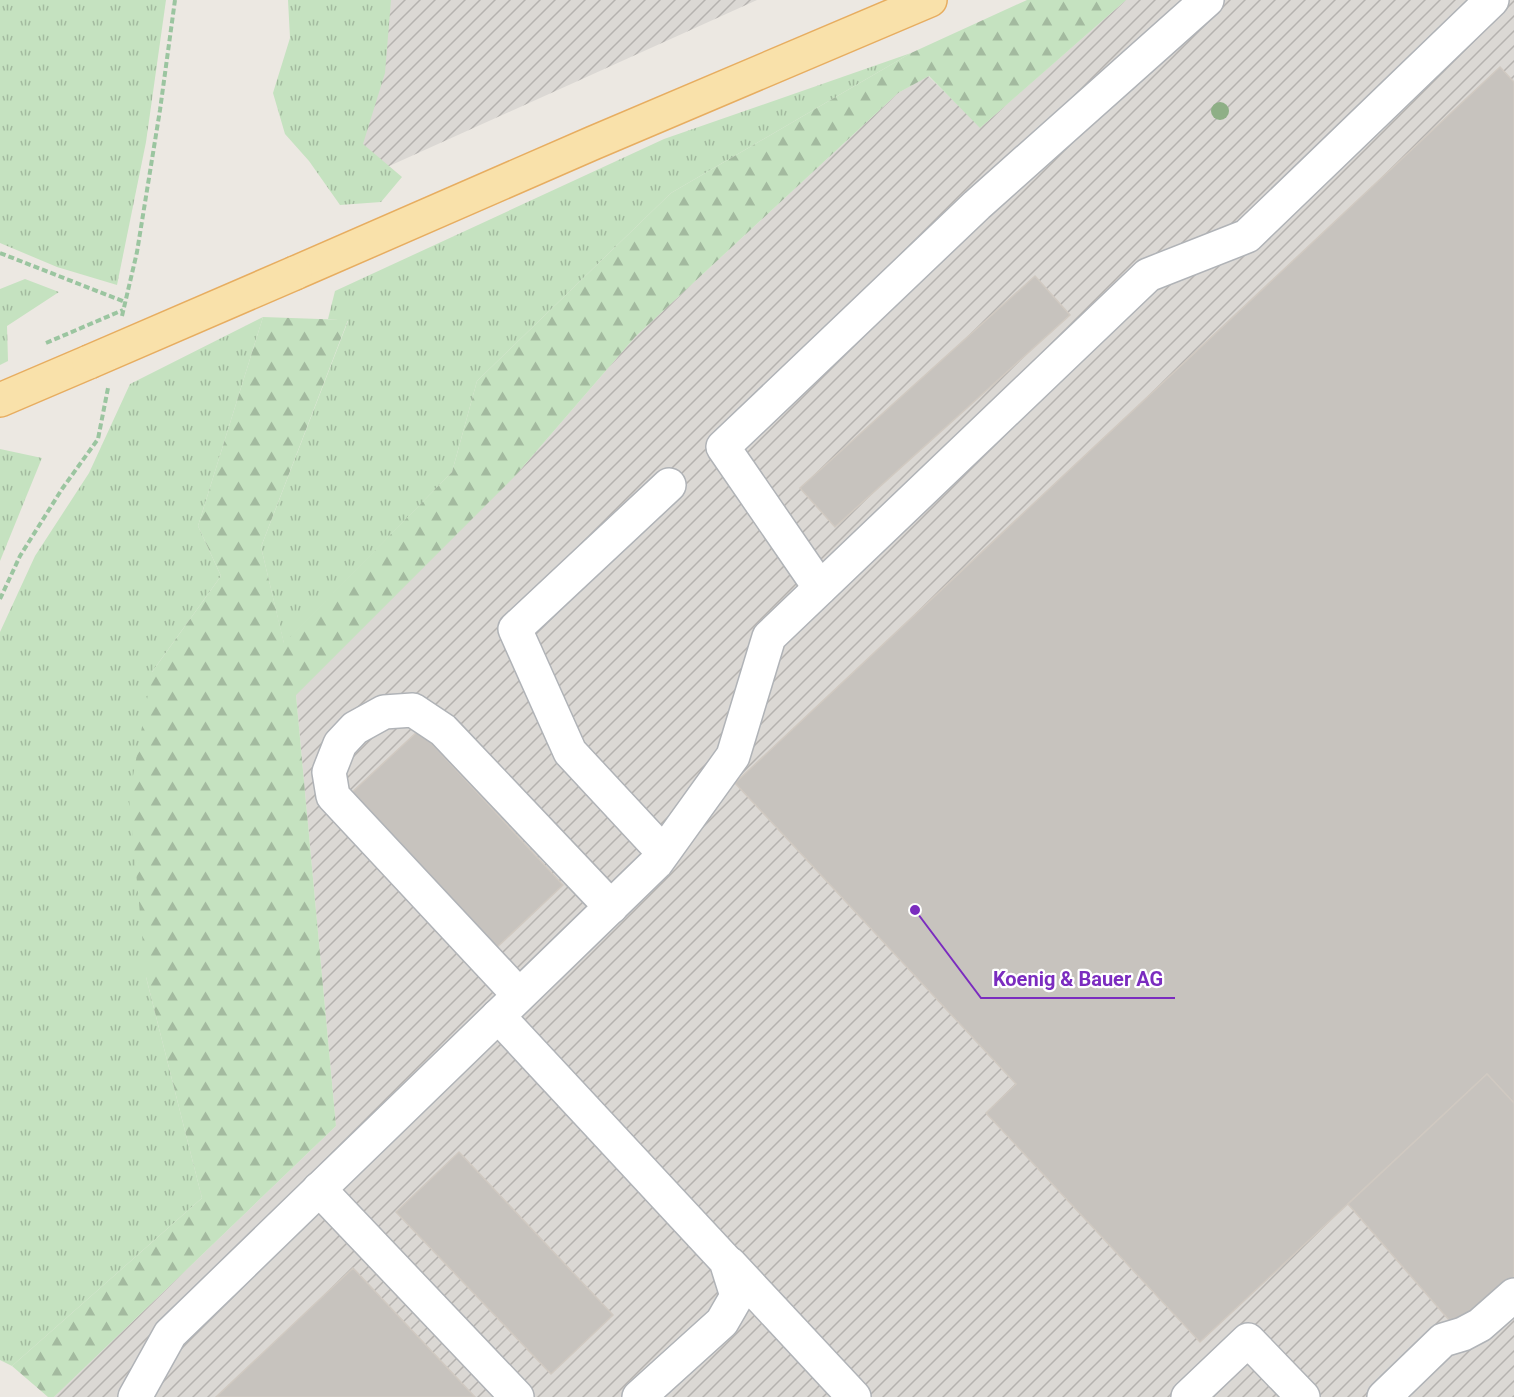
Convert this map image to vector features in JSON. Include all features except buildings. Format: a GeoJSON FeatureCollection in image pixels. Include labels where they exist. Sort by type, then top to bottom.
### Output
{"type":"FeatureCollection","features":[{"type":"Feature","properties":{"kind":"main road"},"geometry":{"type":"LineString","coordinates":[[0,400],[99,371],[295,273],[604,138],[930,0]]}},
{"type":"Feature","properties":{"kind":"lane"},"geometry":{"type":"LineString","coordinates":[[820,588],[723,447],[977,205],[1207,0]]}},
{"type":"Feature","properties":{"kind":"lane"},"geometry":{"type":"LineString","coordinates":[[135,1397],[170,1334],[656,863],[733,756],[769,637],[1148,275],[1246,237],[1492,0]]}},
{"type":"Feature","properties":{"kind":"lane"},"geometry":{"type":"LineString","coordinates":[[663,852],[570,752],[515,629],[669,485]]}},
{"type":"Feature","properties":{"kind":"lane"},"geometry":{"type":"LineString","coordinates":[[611,907],[443,730],[413,710],[384,712],[355,728],[340,744],[329,772],[333,796],[726,1261],[854,1397]]}},
{"type":"Feature","properties":{"kind":"lane"},"geometry":{"type":"LineString","coordinates":[[319,1189],[517,1397]]}},
{"type":"Feature","properties":{"kind":"lane"},"geometry":{"type":"LineString","coordinates":[[639,1397],[722,1322],[737,1296],[726,1261]]}},
{"type":"Feature","properties":{"kind":"lane"},"geometry":{"type":"LineString","coordinates":[[1384,1397],[1443,1340],[1463,1334],[1480,1325],[1514,1295]]}},
{"type":"Feature","properties":{"kind":"lane"},"geometry":{"type":"LineString","coordinates":[[1188,1397],[1248,1340],[1303,1397]]}},
{"type":"Feature","properties":{"kind":"path"},"geometry":{"type":"LineString","coordinates":[[121,321],[137,252],[175,0]]}},
{"type":"Feature","properties":{"kind":"path"},"geometry":{"type":"LineString","coordinates":[[0,253],[125,302]]}},
{"type":"Feature","properties":{"kind":"path"},"geometry":{"type":"LineString","coordinates":[[46,343],[123,309]]}},
{"type":"Feature","properties":{"kind":"path"},"geometry":{"type":"LineString","coordinates":[[0,599],[20,556],[62,489],[98,439],[99,371]]}},
{"type":"Feature","properties":{"kind":"shaded area"},"geometry":{"type":"Polygon","coordinates":[[[364,0],[757,0],[356,181],[364,0]]]}},
{"type":"Feature","properties":{"kind":"shaded area"},"geometry":{"type":"Polygon","coordinates":[[[1126,0],[1514,0],[1514,1397],[54,1397],[336,1126],[296,695],[515,476],[635,337],[898,93],[928,76],[981,127],[1126,0]]]}},
{"type":"Feature","properties":{"kind":"green space"},"geometry":{"type":"Polygon","coordinates":[[[0,0],[166,0],[146,142],[117,285],[57,267],[0,243],[0,0]]]}},
{"type":"Feature","properties":{"kind":"green space"},"geometry":{"type":"Polygon","coordinates":[[[288,0],[391,0],[385,73],[363,144],[402,177],[381,202],[340,205],[309,161],[285,134],[273,93],[290,38],[288,0]]]}},
{"type":"Feature","properties":{"kind":"green space"},"geometry":{"type":"Polygon","coordinates":[[[1027,0],[1126,0],[980,128],[929,76],[898,93],[635,337],[515,476],[296,695],[336,1126],[54,1397],[48,1397],[12,1366],[202,1198],[146,977],[129,798],[152,672],[221,576],[198,526],[263,317],[348,320],[261,547],[284,643],[452,472],[477,381],[671,193],[911,53],[1027,0]]]}},
{"type":"Feature","properties":{"kind":"green space"},"geometry":{"type":"Polygon","coordinates":[[[911,53],[671,193],[477,381],[452,472],[284,644],[261,547],[348,321],[328,319],[335,291],[664,139],[911,53]]]}},
{"type":"Feature","properties":{"kind":"green space"},"geometry":{"type":"Polygon","coordinates":[[[25,279],[59,292],[7,326],[8,361],[0,365],[0,289],[25,279]]]}},
{"type":"Feature","properties":{"kind":"green space"},"geometry":{"type":"Polygon","coordinates":[[[263,317],[198,526],[221,576],[152,672],[146,977],[202,1198],[12,1366],[0,1360],[0,632],[35,556],[89,473],[130,384],[263,317]]]}},
{"type":"Feature","properties":{"kind":"green space"},"geometry":{"type":"Polygon","coordinates":[[[0,449],[42,458],[0,561],[0,449]]]}},
{"type":"Feature","properties":{"kind":"place","name":"Koenig & Bauer AG"},"geometry":{"type":"Point","coordinates":[915,910]}}]}
